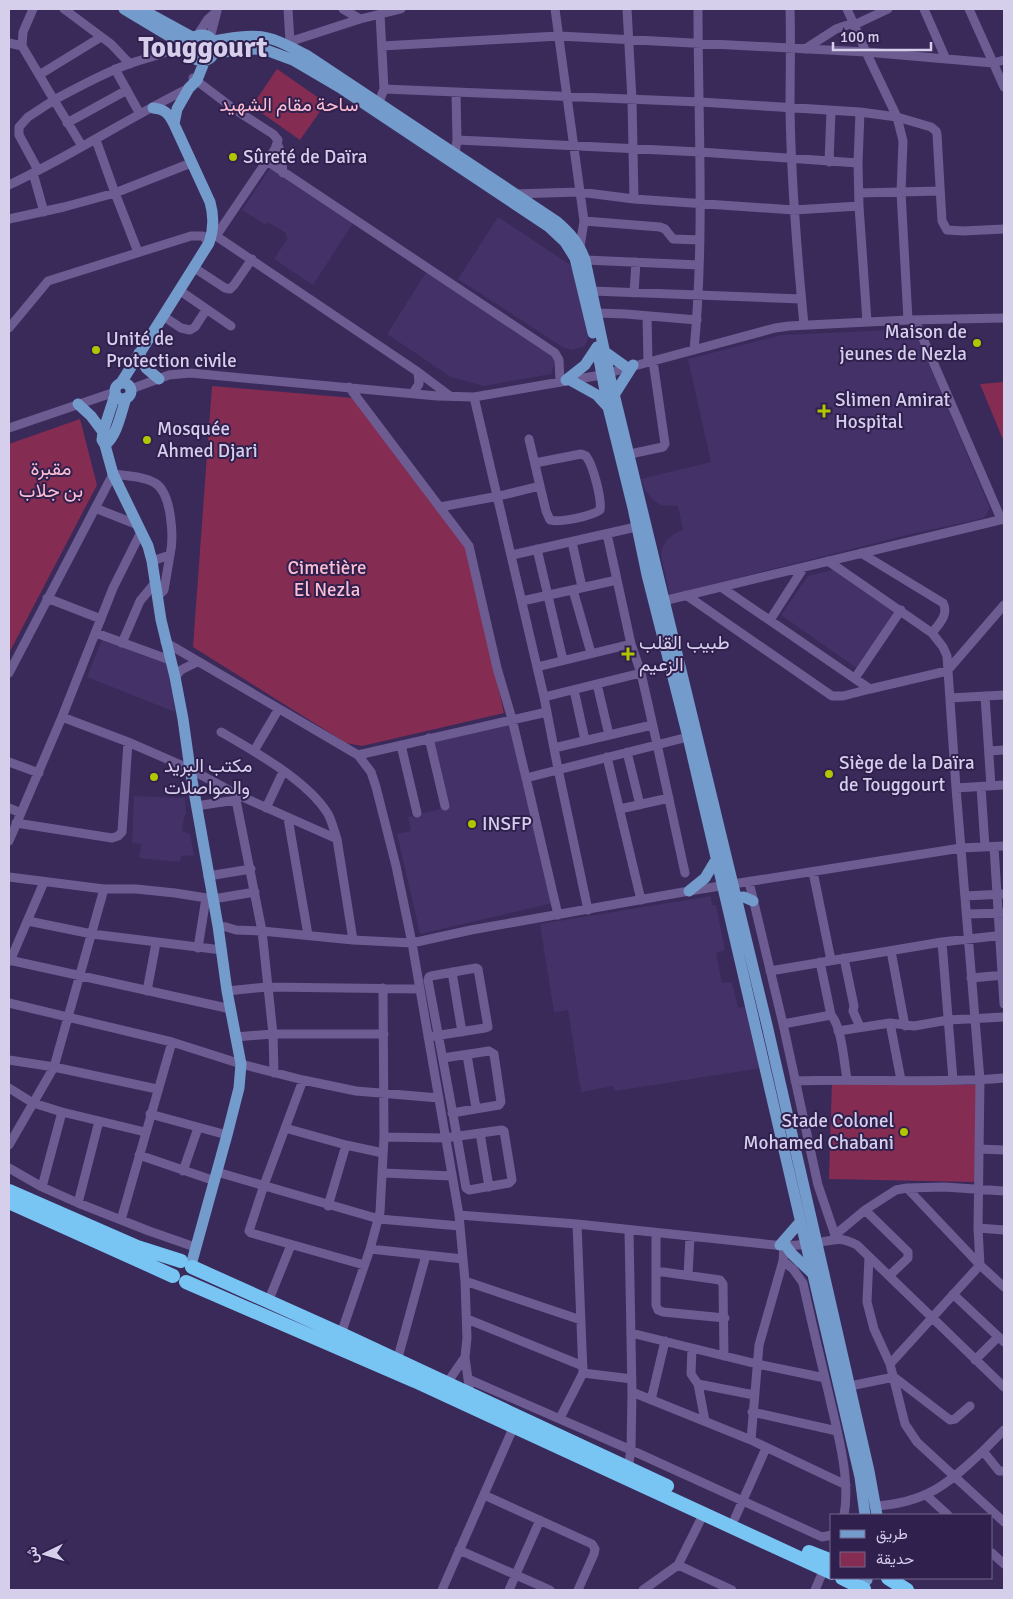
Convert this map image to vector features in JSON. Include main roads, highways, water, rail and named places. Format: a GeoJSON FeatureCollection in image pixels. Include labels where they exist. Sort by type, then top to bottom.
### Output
{"type":"FeatureCollection","features":[{"type":"Feature","properties":{"kind":"highway"},"geometry":{"type":"LineString","coordinates":[[9,1191],[173,1276],[177,1281],[186,1282],[415,1381],[704,1513],[828,1563]]}},
{"type":"Feature","properties":{"kind":"highway"},"geometry":{"type":"LineString","coordinates":[[9,1202],[187,1263],[447,1383],[828,1563]]}},
{"type":"Feature","properties":{"kind":"highway"},"geometry":{"type":"LineString","coordinates":[[173,1276],[173,1266],[187,1263]]}},
{"type":"Feature","properties":{"kind":"highway"},"geometry":{"type":"LineString","coordinates":[[186,1282],[193,1274],[187,1263]]}},
{"type":"Feature","properties":{"kind":"highway"},"geometry":{"type":"LineString","coordinates":[[847,1579],[867,1583]]}},
{"type":"Feature","properties":{"kind":"highway"},"geometry":{"type":"LineString","coordinates":[[907,1579],[916,1590]]}},
{"type":"Feature","properties":{"kind":"highway"},"geometry":{"type":"LineString","coordinates":[[891,1581],[906,1590]]}},
{"type":"Feature","properties":{"kind":"main road"},"geometry":{"type":"LineString","coordinates":[[124,9],[200,46],[274,52],[314,72],[456,154],[556,221],[573,236],[580,247],[585,260],[597,313],[608,407],[636,527],[660,602],[728,886],[800,1222],[811,1244],[812,1273],[860,1477],[866,1514]]}},
{"type":"Feature","properties":{"kind":"main road"},"geometry":{"type":"LineString","coordinates":[[141,9],[200,46],[242,37],[262,37],[288,44],[308,56],[377,108],[549,228],[565,242],[575,258],[601,349],[629,366],[614,395]]}},
{"type":"Feature","properties":{"kind":"main road"},"geometry":{"type":"LineString","coordinates":[[174,124],[177,109],[193,82],[200,46]]}},
{"type":"Feature","properties":{"kind":"main road"},"geometry":{"type":"LineString","coordinates":[[153,108],[163,109],[167,112],[210,202],[213,216],[212,237],[138,353],[103,432],[102,440],[113,474],[148,546],[152,561],[165,642],[176,677],[210,898],[219,931],[235,1037],[241,1064],[239,1088],[216,1177],[187,1263]]}},
{"type":"Feature","properties":{"kind":"main road"},"geometry":{"type":"LineString","coordinates":[[601,349],[585,366],[565,381],[597,395],[608,407]]}},
{"type":"Feature","properties":{"kind":"main road"},"geometry":{"type":"LineString","coordinates":[[138,353],[146,368],[159,379]]}},
{"type":"Feature","properties":{"kind":"main road"},"geometry":{"type":"LineString","coordinates":[[605,374],[614,395],[630,454],[688,737],[717,858],[728,886],[736,898],[768,1025],[811,1244],[850,1386],[876,1510]]}},
{"type":"Feature","properties":{"kind":"main road"},"geometry":{"type":"LineString","coordinates":[[105,445],[110,442],[114,433],[122,391]]}},
{"type":"Feature","properties":{"kind":"main road"},"geometry":{"type":"LineString","coordinates":[[78,404],[91,416],[103,432]]}},
{"type":"Feature","properties":{"kind":"main road"},"geometry":{"type":"LineString","coordinates":[[689,891],[705,878],[717,858]]}},
{"type":"Feature","properties":{"kind":"main road"},"geometry":{"type":"LineString","coordinates":[[736,898],[744,897],[753,901]]}},
{"type":"Feature","properties":{"kind":"main road"},"geometry":{"type":"LineString","coordinates":[[800,1222],[783,1246],[812,1273]]}},
{"type":"Feature","properties":{"kind":"place","name":"Sûreté de Daïra"},"geometry":{"type":"Point","coordinates":[233,157]}},
{"type":"Feature","properties":{"kind":"place","name":"Maison de jeunes de Nezla"},"geometry":{"type":"Point","coordinates":[977,343]}},
{"type":"Feature","properties":{"kind":"place","name":"Unité de Protection civile"},"geometry":{"type":"Point","coordinates":[96,350]}},
{"type":"Feature","properties":{"kind":"place","name":"Slimen Amirat Hospital"},"geometry":{"type":"Point","coordinates":[824,411]}},
{"type":"Feature","properties":{"kind":"place","name":"Mosquée Ahmed Djari"},"geometry":{"type":"Point","coordinates":[147,440]}},
{"type":"Feature","properties":{"kind":"place","name":"طبيب القلب الزعيم"},"geometry":{"type":"Point","coordinates":[628,654]}},
{"type":"Feature","properties":{"kind":"place","name":"Siège de la Daïra de Touggourt"},"geometry":{"type":"Point","coordinates":[829,774]}},
{"type":"Feature","properties":{"kind":"place","name":"مكتب البريد والمواصلات"},"geometry":{"type":"Point","coordinates":[154,777]}},
{"type":"Feature","properties":{"kind":"place","name":"INSFP"},"geometry":{"type":"Point","coordinates":[472,824]}},
{"type":"Feature","properties":{"kind":"place","name":"Stade Colonel Mohamed Chabani"},"geometry":{"type":"Point","coordinates":[904,1132]}},
{"type":"Feature","properties":{"kind":"district","name":"Touggourt"},"geometry":{"type":"Point","coordinates":[203,47]}},
{"type":"Feature","properties":{"kind":"park label","name":"ساحة مقام الشهيد"},"geometry":{"type":"Point","coordinates":[289,105]}},
{"type":"Feature","properties":{"kind":"park label","name":"مقبرة بن جلاب"},"geometry":{"type":"Point","coordinates":[51,480]}},
{"type":"Feature","properties":{"kind":"park label","name":"Cimetière El Nezla"},"geometry":{"type":"Point","coordinates":[327,579]}}]}
